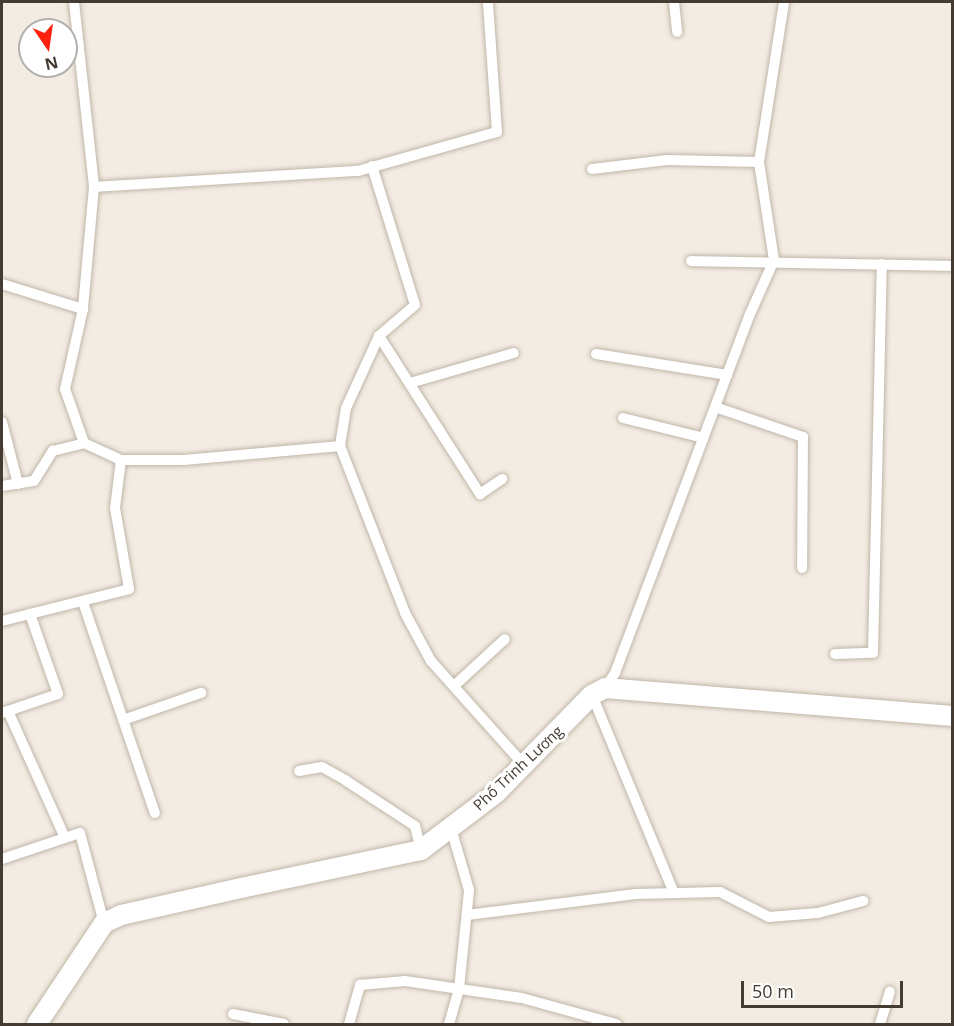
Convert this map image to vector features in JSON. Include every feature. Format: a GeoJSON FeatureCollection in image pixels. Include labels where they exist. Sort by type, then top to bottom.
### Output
{"type":"FeatureCollection","features":[{"type":"Feature","properties":{"kind":"street"},"geometry":{"type":"LineString","coordinates":[[599,692],[952,716]]}},
{"type":"Feature","properties":{"kind":"street","name":"Phố Trinh Lương"},"geometry":{"type":"LineString","coordinates":[[104,923],[154,908],[421,850],[451,828],[524,765],[599,692]]}},
{"type":"Feature","properties":{"kind":"street"},"geometry":{"type":"LineString","coordinates":[[37,1024],[104,923]]}},
{"type":"Feature","properties":{"kind":"lane"},"geometry":{"type":"LineString","coordinates":[[74,2],[94,187],[83,309],[65,389],[84,443]]}},
{"type":"Feature","properties":{"kind":"lane"},"geometry":{"type":"LineString","coordinates":[[94,187],[358,171],[497,132],[488,2]]}},
{"type":"Feature","properties":{"kind":"lane"},"geometry":{"type":"LineString","coordinates":[[674,2],[677,32]]}},
{"type":"Feature","properties":{"kind":"lane"},"geometry":{"type":"LineString","coordinates":[[674,893],[599,692],[615,673],[727,375],[774,260],[759,162],[784,2]]}},
{"type":"Feature","properties":{"kind":"lane"},"geometry":{"type":"LineString","coordinates":[[592,169],[667,160],[759,162]]}},
{"type":"Feature","properties":{"kind":"lane"},"geometry":{"type":"LineString","coordinates":[[372,166],[415,305],[379,336],[346,408],[340,446],[405,612],[431,661],[524,765]]}},
{"type":"Feature","properties":{"kind":"lane"},"geometry":{"type":"LineString","coordinates":[[691,261],[774,260],[952,266]]}},
{"type":"Feature","properties":{"kind":"lane"},"geometry":{"type":"LineString","coordinates":[[835,654],[873,653],[882,264]]}},
{"type":"Feature","properties":{"kind":"lane"},"geometry":{"type":"LineString","coordinates":[[2,284],[83,309]]}},
{"type":"Feature","properties":{"kind":"lane"},"geometry":{"type":"LineString","coordinates":[[379,336],[480,494],[502,479]]}},
{"type":"Feature","properties":{"kind":"lane"},"geometry":{"type":"LineString","coordinates":[[410,383],[514,354]]}},
{"type":"Feature","properties":{"kind":"lane"},"geometry":{"type":"LineString","coordinates":[[596,354],[727,375]]}},
{"type":"Feature","properties":{"kind":"lane"},"geometry":{"type":"LineString","coordinates":[[715,407],[803,437],[802,568]]}},
{"type":"Feature","properties":{"kind":"lane"},"geometry":{"type":"LineString","coordinates":[[624,418],[704,438]]}},
{"type":"Feature","properties":{"kind":"lane"},"geometry":{"type":"LineString","coordinates":[[2,422],[18,484]]}},
{"type":"Feature","properties":{"kind":"lane"},"geometry":{"type":"LineString","coordinates":[[2,486],[34,481],[53,451],[84,443],[121,460],[184,460],[340,446]]}},
{"type":"Feature","properties":{"kind":"lane"},"geometry":{"type":"LineString","coordinates":[[2,621],[129,589],[115,508],[121,460]]}},
{"type":"Feature","properties":{"kind":"lane"},"geometry":{"type":"LineString","coordinates":[[83,602],[155,813]]}},
{"type":"Feature","properties":{"kind":"lane"},"geometry":{"type":"LineString","coordinates":[[30,614],[58,694],[5,712],[65,838]]}},
{"type":"Feature","properties":{"kind":"lane"},"geometry":{"type":"LineString","coordinates":[[454,686],[506,639]]}},
{"type":"Feature","properties":{"kind":"lane"},"geometry":{"type":"LineString","coordinates":[[123,720],[201,693]]}},
{"type":"Feature","properties":{"kind":"lane"},"geometry":{"type":"LineString","coordinates":[[299,771],[322,767],[345,780],[415,826],[421,850]]}},
{"type":"Feature","properties":{"kind":"lane"},"geometry":{"type":"LineString","coordinates":[[449,1024],[459,988],[469,890],[451,828]]}},
{"type":"Feature","properties":{"kind":"lane"},"geometry":{"type":"LineString","coordinates":[[2,859],[80,833],[104,923]]}},
{"type":"Feature","properties":{"kind":"lane"},"geometry":{"type":"LineString","coordinates":[[467,915],[674,893],[720,892],[769,917],[818,913],[863,901]]}},
{"type":"Feature","properties":{"kind":"lane"},"geometry":{"type":"LineString","coordinates":[[349,1024],[360,986],[405,981],[522,998],[616,1024]]}},
{"type":"Feature","properties":{"kind":"lane"},"geometry":{"type":"LineString","coordinates":[[880,1024],[890,992]]}},
{"type":"Feature","properties":{"kind":"lane"},"geometry":{"type":"LineString","coordinates":[[233,1014],[284,1024]]}}]}
